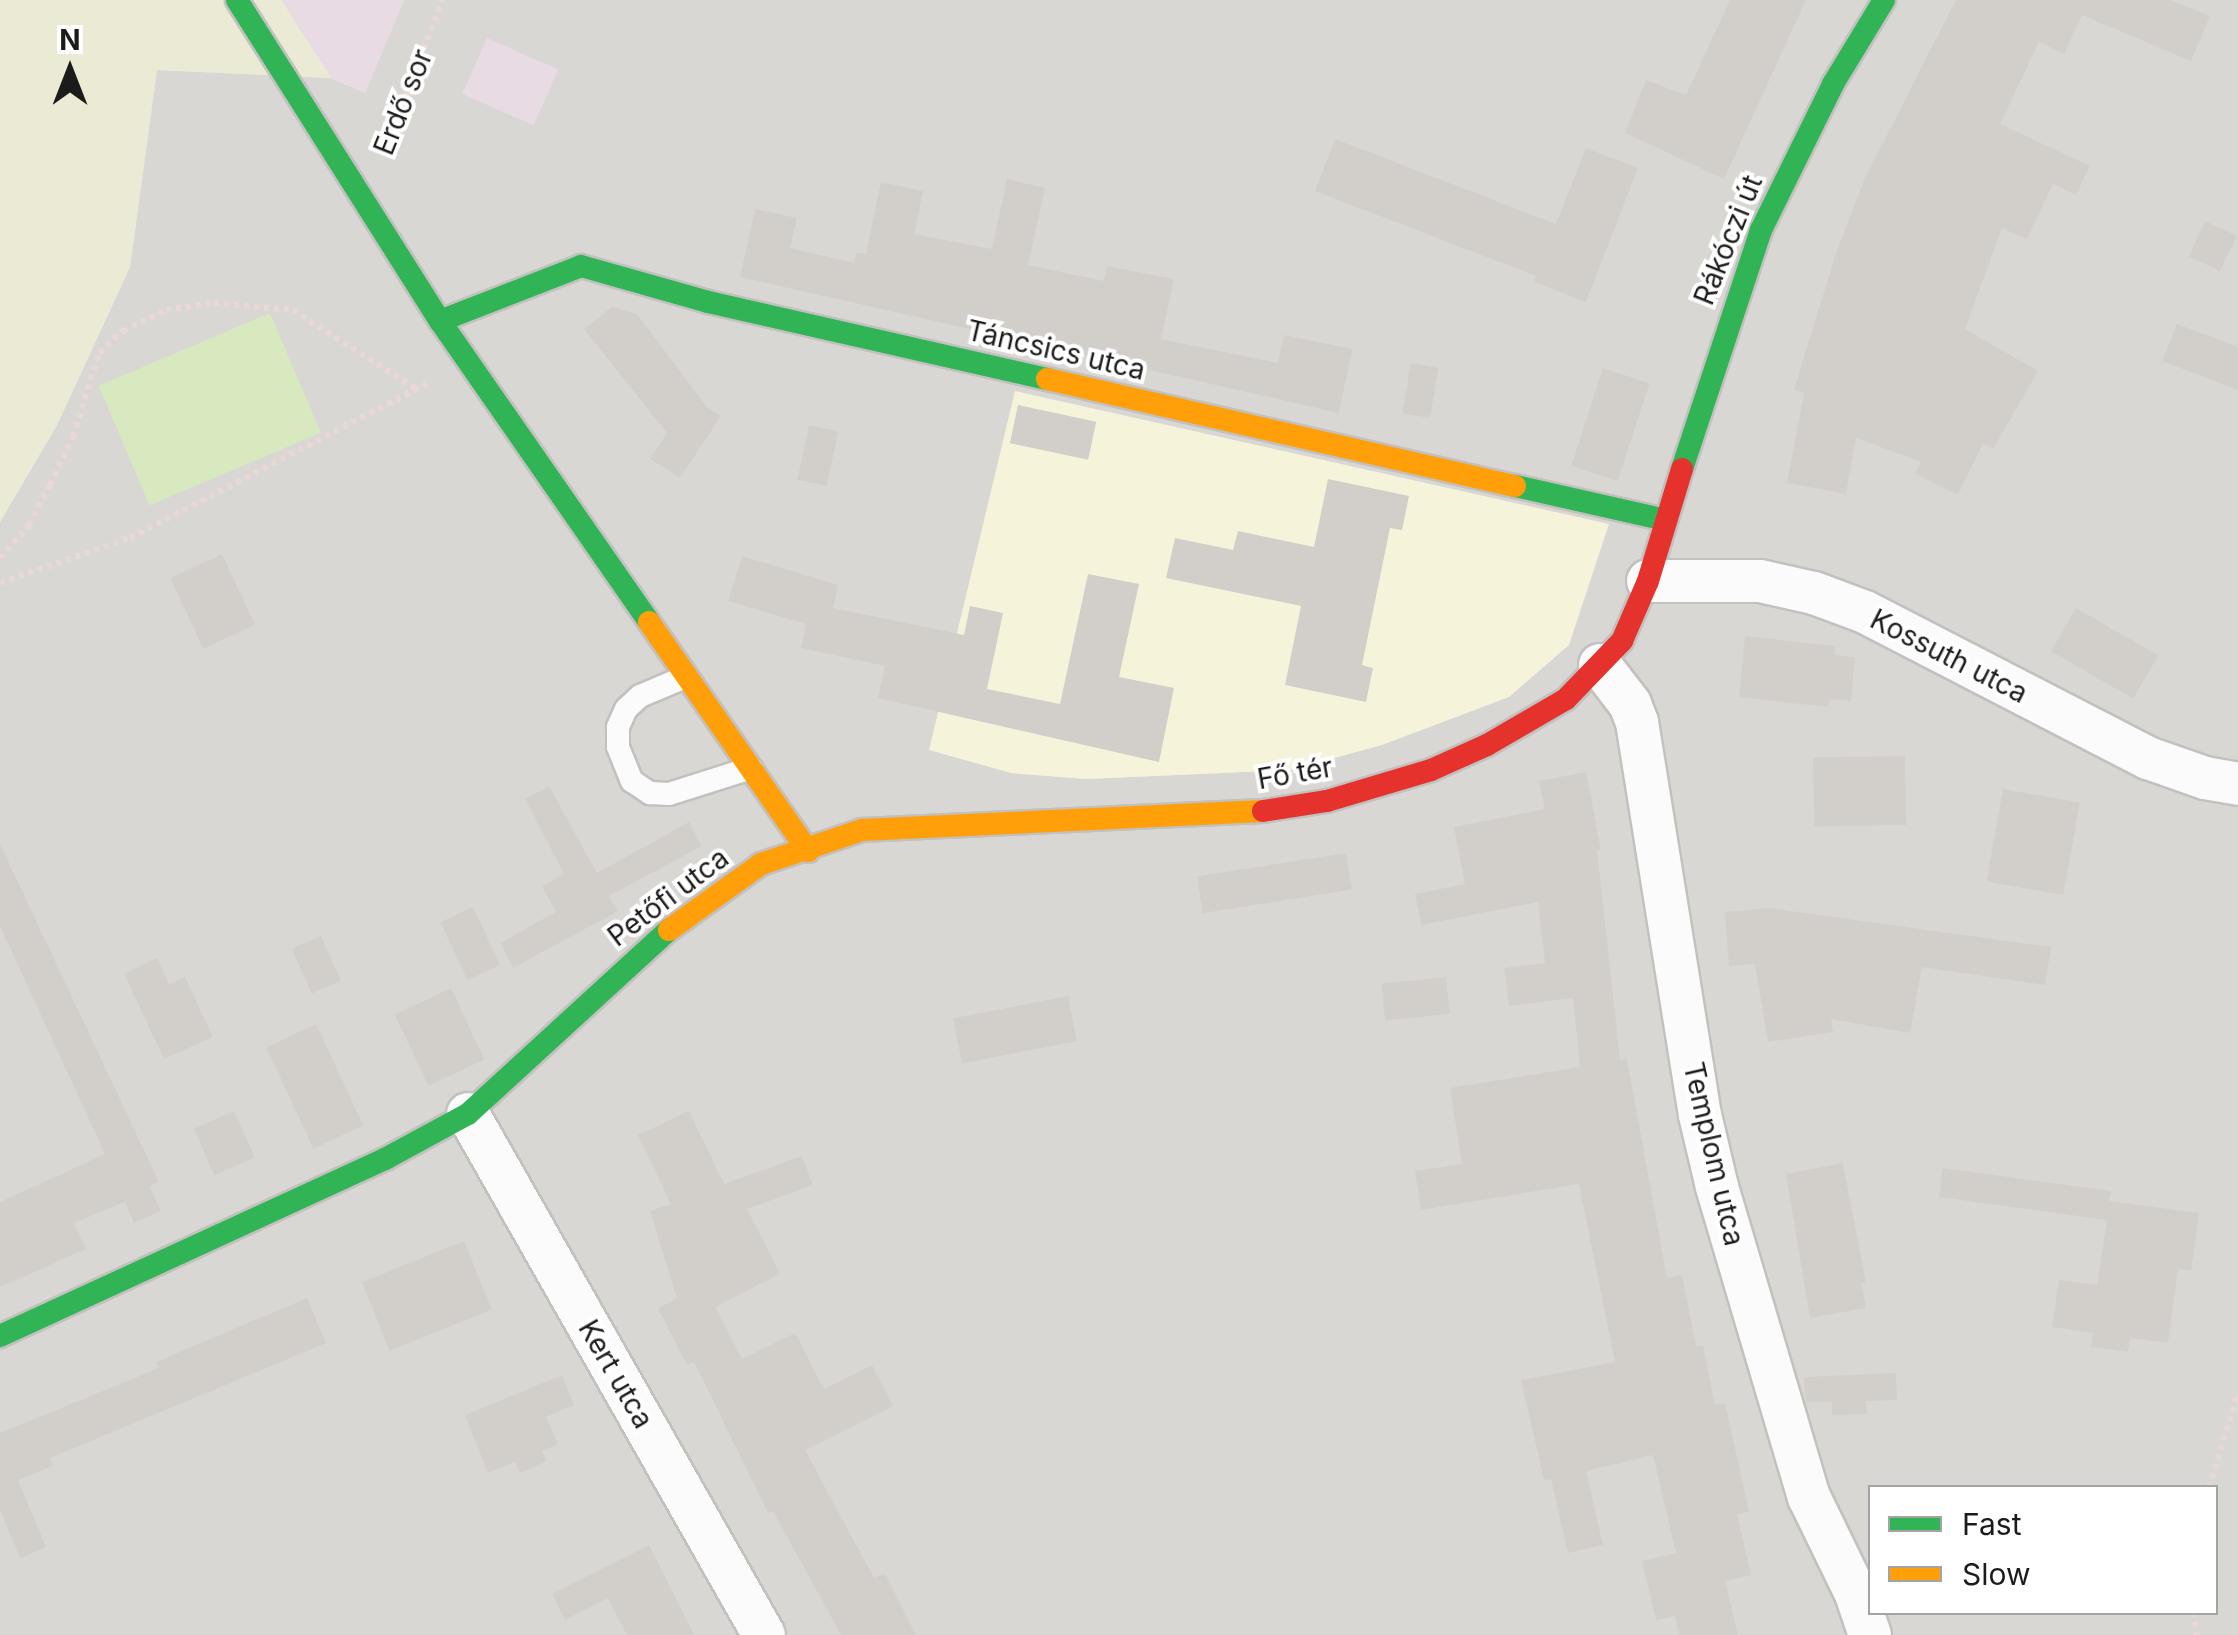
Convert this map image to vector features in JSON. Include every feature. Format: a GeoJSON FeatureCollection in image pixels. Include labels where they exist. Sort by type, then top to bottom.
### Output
{"type":"FeatureCollection","features":[{"type":"Feature","properties":{"kind":"main road"},"geometry":{"type":"LineString","coordinates":[[237,0],[362,203],[469,364],[808,852]]}},
{"type":"Feature","properties":{"kind":"main road","name":"Rákóczi út"},"geometry":{"type":"LineString","coordinates":[[1666,520],[1720,343],[1761,230],[1833,84],[1884,0]]}},
{"type":"Feature","properties":{"kind":"main road","name":"Táncsics utca"},"geometry":{"type":"LineString","coordinates":[[440,320],[581,266],[708,302],[1666,520]]}},
{"type":"Feature","properties":{"kind":"main road","name":"Fő tér"},"geometry":{"type":"LineString","coordinates":[[808,852],[862,830],[893,826],[1260,811],[1327,800],[1432,770],[1488,745],[1566,699],[1600,665],[1622,641],[1648,581],[1666,520]]}},
{"type":"Feature","properties":{"kind":"main road","name":"Petőfi utca"},"geometry":{"type":"LineString","coordinates":[[0,1336],[385,1159],[468,1114],[516,1074],[649,944],[762,864],[808,852]]}},
{"type":"Feature","properties":{"kind":"street","name":"Kossuth utca"},"geometry":{"type":"LineString","coordinates":[[1648,581],[1760,581],[1814,593],[1865,612],[2148,758],[2205,778],[2238,784]]}},
{"type":"Feature","properties":{"kind":"street","name":"Templom utca"},"geometry":{"type":"LineString","coordinates":[[1600,665],[1630,704],[1637,722],[1700,1115],[1717,1187],[1809,1498],[1856,1594],[1870,1635]]}},
{"type":"Feature","properties":{"kind":"street","name":"Kert utca"},"geometry":{"type":"LineString","coordinates":[[468,1114],[764,1635]]}},
{"type":"Feature","properties":{"kind":"lane"},"geometry":{"type":"LineString","coordinates":[[685,676],[640,696],[626,709],[618,728],[618,748],[632,780],[650,793],[669,794],[751,768]]}},
{"type":"Feature","properties":{"kind":"path","name":"Erdő sor"},"geometry":{"type":"LineString","coordinates":[[362,203],[443,0]]}},
{"type":"Feature","properties":{"kind":"path"},"geometry":{"type":"LineString","coordinates":[[0,558],[29,526],[50,485],[73,437],[99,353],[123,330],[166,310],[250,303],[293,310],[415,388]]}},
{"type":"Feature","properties":{"kind":"path"},"geometry":{"type":"LineString","coordinates":[[0,584],[130,538],[415,388],[469,364]]}},
{"type":"Feature","properties":{"kind":"path"},"geometry":{"type":"LineString","coordinates":[[2210,1485],[2238,1393]]}},
{"type":"Feature","properties":{"kind":"shaded area"},"geometry":{"type":"Polygon","coordinates":[[[281,0],[404,0],[365,93],[331,78],[281,0]]]}},
{"type":"Feature","properties":{"kind":"shaded area"},"geometry":{"type":"Polygon","coordinates":[[[404,0],[2238,0],[2238,1635],[0,1635],[0,522],[57,425],[130,267],[157,70],[331,78],[365,93],[404,0]],[[1382,745],[1011,773],[1086,779],[1289,770],[1382,745]]]}},
{"type":"Feature","properties":{"kind":"shaded area"},"geometry":{"type":"Polygon","coordinates":[[[487,38],[558,70],[533,125],[462,94],[487,38]]]}},
{"type":"Feature","properties":{"kind":"shaded area"},"geometry":{"type":"Polygon","coordinates":[[[1015,391],[1609,524],[1569,645],[1509,697],[1382,745],[1289,770],[1086,779],[1011,773],[929,750],[1015,391]]]}},
{"type":"Feature","properties":{"kind":"green space"},"geometry":{"type":"Polygon","coordinates":[[[0,0],[281,0],[331,78],[157,70],[130,267],[57,425],[0,522],[0,0]]]}},
{"type":"Feature","properties":{"kind":"green space"},"geometry":{"type":"Polygon","coordinates":[[[270,313],[321,433],[150,505],[99,386],[270,313]]]}},
{"type":"Feature","properties":{"kind":"building"},"geometry":{"type":"Polygon","coordinates":[[[1730,0],[1806,0],[1724,179],[1625,133],[1646,80],[1686,95],[1730,0]]]}},
{"type":"Feature","properties":{"kind":"building"},"geometry":{"type":"Polygon","coordinates":[[[1956,0],[2171,0],[2210,16],[2191,61],[2082,15],[2064,54],[2039,42],[2000,124],[2090,166],[2076,195],[2053,184],[2027,239],[2002,228],[1965,329],[2038,371],[1993,449],[1983,444],[1958,495],[1915,474],[1921,462],[1856,438],[1846,494],[1787,483],[1804,393],[1794,390],[1836,253],[1864,180],[1956,0]]]}},
{"type":"Feature","properties":{"kind":"building"},"geometry":{"type":"Polygon","coordinates":[[[1335,139],[1556,224],[1586,148],[1638,168],[1586,302],[1534,282],[1536,276],[1315,191],[1335,139]]]}},
{"type":"Feature","properties":{"kind":"building"},"geometry":{"type":"Polygon","coordinates":[[[1007,179],[1045,188],[1028,265],[1104,281],[1107,266],[1174,279],[1161,339],[1278,363],[1284,335],[1352,349],[1339,413],[740,277],[755,209],[797,218],[790,248],[854,263],[856,253],[866,254],[881,182],[923,191],[914,234],[992,249],[1007,179]]]}},
{"type":"Feature","properties":{"kind":"building"},"geometry":{"type":"Polygon","coordinates":[[[2205,221],[2237,236],[2220,271],[2189,256],[2205,221]]]}},
{"type":"Feature","properties":{"kind":"building"},"geometry":{"type":"Polygon","coordinates":[[[612,307],[637,314],[707,407],[721,416],[680,478],[650,459],[667,433],[584,329],[612,307]]]}},
{"type":"Feature","properties":{"kind":"building"},"geometry":{"type":"Polygon","coordinates":[[[2177,324],[2238,347],[2238,390],[2162,361],[2177,324]]]}},
{"type":"Feature","properties":{"kind":"building"},"geometry":{"type":"Polygon","coordinates":[[[1411,363],[1439,368],[1430,418],[1402,413],[1411,363]]]}},
{"type":"Feature","properties":{"kind":"building"},"geometry":{"type":"Polygon","coordinates":[[[1603,368],[1650,383],[1618,481],[1571,466],[1603,368]]]}},
{"type":"Feature","properties":{"kind":"building"},"geometry":{"type":"Polygon","coordinates":[[[1018,405],[1096,422],[1088,460],[1010,443],[1018,405]]]}},
{"type":"Feature","properties":{"kind":"building"},"geometry":{"type":"Polygon","coordinates":[[[809,425],[838,431],[827,486],[797,480],[809,425]]]}},
{"type":"Feature","properties":{"kind":"building"},"geometry":{"type":"Polygon","coordinates":[[[1328,479],[1409,496],[1402,530],[1390,528],[1362,665],[1373,668],[1366,702],[1285,685],[1301,606],[1166,578],[1175,538],[1233,550],[1238,531],[1314,547],[1328,479]]]}},
{"type":"Feature","properties":{"kind":"building"},"geometry":{"type":"Polygon","coordinates":[[[222,554],[255,625],[203,649],[170,578],[222,554]]]}},
{"type":"Feature","properties":{"kind":"building"},"geometry":{"type":"Polygon","coordinates":[[[742,556],[838,585],[833,608],[964,635],[970,606],[1003,613],[987,689],[1060,704],[1088,574],[1139,584],[1119,677],[1174,688],[1159,762],[878,698],[885,666],[801,648],[806,624],[728,601],[742,556]]]}},
{"type":"Feature","properties":{"kind":"building"},"geometry":{"type":"Polygon","coordinates":[[[2076,608],[2158,656],[2133,699],[2051,651],[2076,608]]]}},
{"type":"Feature","properties":{"kind":"building"},"geometry":{"type":"Polygon","coordinates":[[[1745,636],[1835,646],[1834,655],[1855,657],[1851,701],[1830,699],[1828,707],[1739,697],[1745,636]]]}},
{"type":"Feature","properties":{"kind":"building"},"geometry":{"type":"Polygon","coordinates":[[[1905,756],[1906,825],[1814,827],[1813,758],[1905,756]]]}},
{"type":"Feature","properties":{"kind":"building"},"geometry":{"type":"Polygon","coordinates":[[[1586,772],[1601,850],[1597,850],[1620,1060],[1627,1059],[1667,1278],[1682,1275],[1696,1347],[1703,1345],[1715,1405],[1725,1403],[1749,1512],[1737,1514],[1751,1575],[1725,1581],[1738,1635],[1679,1635],[1675,1616],[1656,1620],[1642,1561],[1676,1553],[1653,1455],[1586,1471],[1603,1545],[1568,1553],[1551,1479],[1544,1480],[1521,1380],[1615,1362],[1579,1184],[1421,1210],[1415,1171],[1462,1164],[1450,1088],[1580,1067],[1573,998],[1509,1006],[1504,968],[1545,963],[1538,902],[1421,925],[1415,894],[1465,884],[1454,827],[1545,809],[1539,781],[1586,772]]]}},
{"type":"Feature","properties":{"kind":"building"},"geometry":{"type":"Polygon","coordinates":[[[549,786],[597,873],[689,822],[702,846],[609,896],[618,911],[513,968],[500,943],[556,912],[542,886],[564,874],[525,799],[549,786]]]}},
{"type":"Feature","properties":{"kind":"building"},"geometry":{"type":"Polygon","coordinates":[[[2003,789],[2080,803],[2063,895],[1987,882],[2003,789]]]}},
{"type":"Feature","properties":{"kind":"building"},"geometry":{"type":"Polygon","coordinates":[[[0,844],[159,1182],[149,1186],[161,1211],[134,1223],[125,1202],[74,1223],[86,1249],[0,1287],[0,1202],[105,1154],[0,926],[0,844]]]}},
{"type":"Feature","properties":{"kind":"building"},"geometry":{"type":"Polygon","coordinates":[[[1346,853],[1352,890],[1203,913],[1197,877],[1346,853]]]}},
{"type":"Feature","properties":{"kind":"building"},"geometry":{"type":"Polygon","coordinates":[[[473,907],[500,965],[467,980],[440,922],[473,907]]]}},
{"type":"Feature","properties":{"kind":"building"},"geometry":{"type":"Polygon","coordinates":[[[1769,908],[2051,947],[2045,985],[1922,967],[1910,1033],[1831,1019],[1833,1032],[1768,1042],[1755,964],[1729,966],[1725,912],[1769,908]]]}},
{"type":"Feature","properties":{"kind":"building"},"geometry":{"type":"Polygon","coordinates":[[[321,936],[341,981],[312,994],[292,949],[321,936]]]}},
{"type":"Feature","properties":{"kind":"building"},"geometry":{"type":"Polygon","coordinates":[[[157,958],[169,984],[185,977],[213,1037],[164,1059],[124,974],[157,958]]]}},
{"type":"Feature","properties":{"kind":"building"},"geometry":{"type":"Polygon","coordinates":[[[1446,977],[1450,1014],[1385,1021],[1381,984],[1446,977]]]}},
{"type":"Feature","properties":{"kind":"building"},"geometry":{"type":"Polygon","coordinates":[[[451,988],[484,1060],[428,1086],[395,1014],[451,988]]]}},
{"type":"Feature","properties":{"kind":"building"},"geometry":{"type":"Polygon","coordinates":[[[1068,996],[1077,1041],[962,1063],[953,1018],[1068,996]]]}},
{"type":"Feature","properties":{"kind":"building"},"geometry":{"type":"Polygon","coordinates":[[[316,1024],[363,1126],[313,1149],[266,1047],[316,1024]]]}},
{"type":"Feature","properties":{"kind":"building"},"geometry":{"type":"Polygon","coordinates":[[[234,1111],[255,1158],[215,1175],[194,1129],[234,1111]]]}},
{"type":"Feature","properties":{"kind":"building"},"geometry":{"type":"Polygon","coordinates":[[[689,1111],[724,1184],[802,1156],[813,1185],[747,1209],[780,1274],[715,1307],[742,1359],[795,1333],[824,1389],[872,1365],[893,1406],[805,1450],[874,1578],[885,1573],[916,1635],[841,1635],[773,1511],[768,1513],[694,1362],[687,1365],[658,1308],[677,1298],[650,1211],[671,1204],[638,1135],[689,1111]]]}},
{"type":"Feature","properties":{"kind":"building"},"geometry":{"type":"Polygon","coordinates":[[[1843,1163],[1866,1283],[1861,1283],[1866,1308],[1810,1318],[1786,1174],[1843,1163]]]}},
{"type":"Feature","properties":{"kind":"building"},"geometry":{"type":"Polygon","coordinates":[[[1943,1168],[2111,1191],[2109,1201],[2199,1213],[2191,1271],[2178,1269],[2168,1343],[2130,1338],[2128,1352],[2091,1347],[2093,1333],[2052,1327],[2059,1280],[2097,1285],[2107,1220],[1939,1197],[1943,1168]]]}},
{"type":"Feature","properties":{"kind":"building"},"geometry":{"type":"Polygon","coordinates":[[[464,1241],[492,1310],[390,1351],[362,1282],[464,1241]]]}},
{"type":"Feature","properties":{"kind":"building"},"geometry":{"type":"Polygon","coordinates":[[[307,1298],[326,1343],[50,1458],[53,1466],[18,1480],[46,1547],[20,1558],[0,1510],[0,1433],[159,1368],[156,1362],[307,1298]]]}},
{"type":"Feature","properties":{"kind":"building"},"geometry":{"type":"Polygon","coordinates":[[[1896,1373],[1897,1400],[1866,1401],[1867,1414],[1832,1415],[1832,1402],[1807,1402],[1804,1377],[1896,1373]]]}},
{"type":"Feature","properties":{"kind":"building"},"geometry":{"type":"Polygon","coordinates":[[[562,1375],[574,1405],[546,1417],[558,1444],[542,1451],[547,1461],[520,1473],[515,1462],[488,1473],[465,1415],[562,1375]]]}},
{"type":"Feature","properties":{"kind":"building"},"geometry":{"type":"Polygon","coordinates":[[[649,1545],[694,1635],[627,1635],[608,1598],[565,1620],[552,1594],[649,1545]]]}},
{"type":"Feature","properties":{"kind":"traffic: fast"},"geometry":{"type":"LineString","coordinates":[[237,0],[440,321],[649,622]]}},
{"type":"Feature","properties":{"kind":"traffic: fast"},"geometry":{"type":"LineString","coordinates":[[1682,469],[1761,230],[1833,84],[1884,0]]}},
{"type":"Feature","properties":{"kind":"traffic: fast"},"geometry":{"type":"LineString","coordinates":[[440,321],[581,266],[708,302],[1047,379]]}},
{"type":"Feature","properties":{"kind":"traffic: fast"},"geometry":{"type":"LineString","coordinates":[[1515,486],[1666,520]]}},
{"type":"Feature","properties":{"kind":"traffic: fast"},"geometry":{"type":"LineString","coordinates":[[0,1336],[385,1159],[468,1114],[669,930]]}},
{"type":"Feature","properties":{"kind":"traffic: slow"},"geometry":{"type":"LineString","coordinates":[[1047,379],[1515,486]]}},
{"type":"Feature","properties":{"kind":"traffic: slow"},"geometry":{"type":"LineString","coordinates":[[649,622],[808,851]]}},
{"type":"Feature","properties":{"kind":"traffic: slow"},"geometry":{"type":"LineString","coordinates":[[669,930],[761,864],[862,830],[1263,811]]}},
{"type":"Feature","properties":{"kind":"traffic: jam"},"geometry":{"type":"LineString","coordinates":[[1263,811],[1327,801],[1431,770],[1487,745],[1566,699],[1622,641],[1648,581],[1682,469]]}}]}
